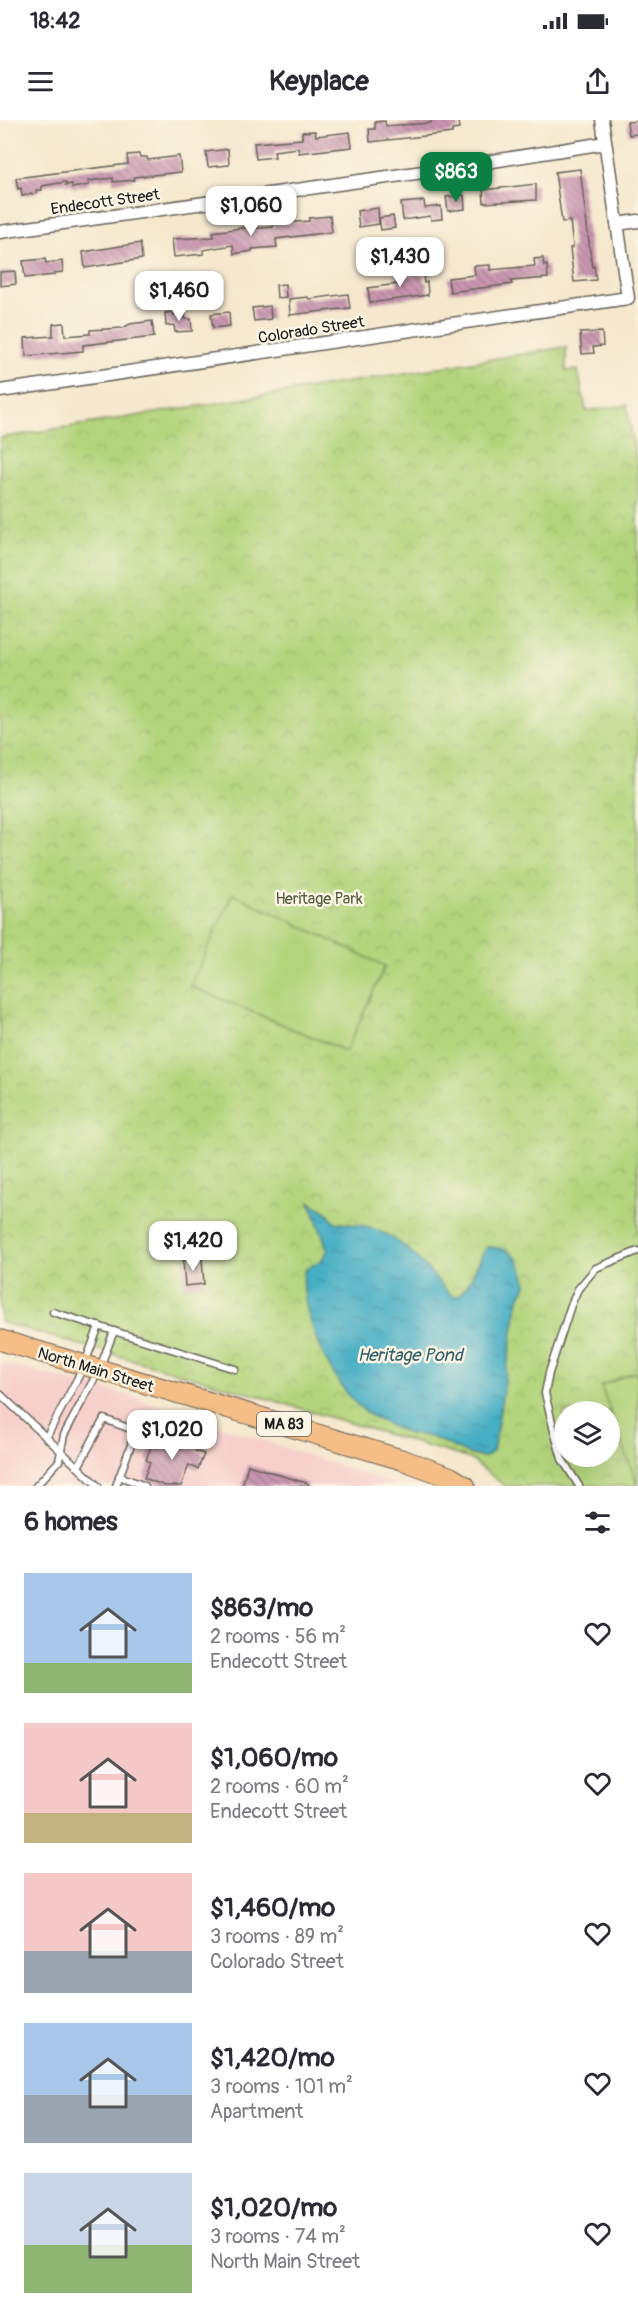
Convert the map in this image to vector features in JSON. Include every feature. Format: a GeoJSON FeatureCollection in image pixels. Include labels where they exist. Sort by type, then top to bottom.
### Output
{"type":"FeatureCollection","features":[{"type":"Feature","properties":{"kind":"main road","name":"North Main Street"},"geometry":{"type":"LineString","coordinates":[[0,1340],[403,1460],[450,1477],[465,1486]]}},
{"type":"Feature","properties":{"kind":"street"},"geometry":{"type":"LineString","coordinates":[[602,120],[617,224],[638,221]]}},
{"type":"Feature","properties":{"kind":"street","name":"Endecott Street"},"geometry":{"type":"LineString","coordinates":[[0,232],[437,170],[605,143]]}},
{"type":"Feature","properties":{"kind":"street","name":"Colorado Street"},"geometry":{"type":"LineString","coordinates":[[0,391],[628,298],[617,224]]}},
{"type":"Feature","properties":{"kind":"lane"},"geometry":{"type":"LineString","coordinates":[[579,1486],[562,1459],[554,1431],[545,1393],[549,1373],[578,1289],[596,1268],[638,1251]]}},
{"type":"Feature","properties":{"kind":"lane"},"geometry":{"type":"LineString","coordinates":[[53,1312],[236,1369]]}},
{"type":"Feature","properties":{"kind":"lane"},"geometry":{"type":"LineString","coordinates":[[36,1486],[58,1461],[64,1435],[91,1368],[99,1326]]}},
{"type":"Feature","properties":{"kind":"lane"},"geometry":{"type":"LineString","coordinates":[[46,1438],[114,1331]]}},
{"type":"Feature","properties":{"kind":"lane"},"geometry":{"type":"LineString","coordinates":[[0,1394],[98,1486]]}},
{"type":"Feature","properties":{"kind":"lane"},"geometry":{"type":"LineString","coordinates":[[78,1467],[104,1419],[136,1431],[116,1486]]}},
{"type":"Feature","properties":{"kind":"lane"},"geometry":{"type":"LineString","coordinates":[[119,1476],[145,1486]]}},
{"type":"Feature","properties":{"kind":"shaded area"},"geometry":{"type":"Polygon","coordinates":[[[0,1363],[121,1393],[400,1486],[0,1486],[0,1363]]]}},
{"type":"Feature","properties":{"kind":"green space","name":"Heritage Park"},"geometry":{"type":"Polygon","coordinates":[[[566,347],[566,371],[578,370],[586,411],[627,405],[638,473],[638,1486],[505,1486],[470,1459],[0,1322],[0,438],[566,347]]]}},
{"type":"Feature","properties":{"kind":"green space"},"geometry":{"type":"Polygon","coordinates":[[[233,894],[385,966],[346,1051],[190,986],[233,894]]]}},
{"type":"Feature","properties":{"kind":"green space"},"geometry":{"type":"Polygon","coordinates":[[[631,1373],[638,1374],[638,1486],[620,1437],[620,1401],[607,1401],[601,1386],[631,1373]]]}},
{"type":"Feature","properties":{"kind":"water","name":"Heritage Pond"},"geometry":{"type":"Polygon","coordinates":[[[310,1202],[327,1212],[335,1222],[367,1227],[393,1238],[415,1256],[453,1297],[463,1291],[468,1284],[487,1247],[504,1249],[519,1262],[527,1284],[520,1296],[517,1308],[493,1451],[486,1457],[470,1455],[437,1440],[407,1433],[391,1426],[370,1415],[344,1389],[322,1352],[307,1310],[304,1273],[307,1268],[321,1261],[328,1250],[310,1202]]]}},
{"type":"Feature","properties":{"kind":"building"},"geometry":{"type":"Polygon","coordinates":[[[431,120],[458,120],[459,129],[452,130],[452,133],[370,142],[369,129],[375,129],[375,122],[385,121],[386,126],[431,123],[431,120]]]}},
{"type":"Feature","properties":{"kind":"building"},"geometry":{"type":"Polygon","coordinates":[[[638,121],[638,134],[629,135],[627,122],[638,121]]]}},
{"type":"Feature","properties":{"kind":"building"},"geometry":{"type":"Polygon","coordinates":[[[315,131],[316,136],[350,132],[352,147],[299,153],[298,148],[274,151],[275,157],[256,159],[254,143],[302,139],[302,132],[315,131]]]}},
{"type":"Feature","properties":{"kind":"building"},"geometry":{"type":"Polygon","coordinates":[[[228,149],[229,165],[208,167],[206,152],[228,149]]]}},
{"type":"Feature","properties":{"kind":"building"},"geometry":{"type":"Polygon","coordinates":[[[139,154],[140,157],[147,157],[148,160],[179,156],[181,172],[134,177],[134,180],[113,182],[113,178],[88,181],[89,185],[72,188],[72,184],[66,185],[66,182],[42,186],[42,190],[36,190],[37,193],[22,196],[21,188],[18,189],[16,178],[128,164],[127,155],[139,154]]]}},
{"type":"Feature","properties":{"kind":"building"},"geometry":{"type":"Polygon","coordinates":[[[580,169],[592,267],[594,266],[596,280],[574,282],[570,221],[562,222],[555,172],[580,169]]]}},
{"type":"Feature","properties":{"kind":"building"},"geometry":{"type":"Polygon","coordinates":[[[536,184],[536,200],[484,203],[483,190],[536,184]]]}},
{"type":"Feature","properties":{"kind":"building"},"geometry":{"type":"Polygon","coordinates":[[[464,195],[465,209],[448,211],[446,197],[464,195]]]}},
{"type":"Feature","properties":{"kind":"building"},"geometry":{"type":"Polygon","coordinates":[[[424,201],[425,208],[441,206],[442,219],[431,220],[430,216],[403,220],[401,203],[424,201]]]}},
{"type":"Feature","properties":{"kind":"building"},"geometry":{"type":"Polygon","coordinates":[[[378,208],[379,224],[359,227],[357,211],[378,208]]]}},
{"type":"Feature","properties":{"kind":"building"},"geometry":{"type":"Polygon","coordinates":[[[330,216],[332,232],[276,239],[277,247],[252,249],[252,251],[234,254],[233,245],[203,250],[204,254],[174,257],[172,239],[214,237],[213,232],[249,227],[249,229],[273,227],[273,224],[309,221],[309,218],[330,216]]]}},
{"type":"Feature","properties":{"kind":"building"},"geometry":{"type":"Polygon","coordinates":[[[393,216],[395,228],[381,230],[379,218],[393,216]]]}},
{"type":"Feature","properties":{"kind":"building"},"geometry":{"type":"Polygon","coordinates":[[[140,243],[142,259],[85,268],[83,252],[140,243]]]}},
{"type":"Feature","properties":{"kind":"building"},"geometry":{"type":"Polygon","coordinates":[[[543,258],[544,266],[547,265],[548,278],[511,281],[512,284],[450,292],[448,278],[475,275],[474,266],[490,265],[490,270],[535,266],[534,259],[543,258]]]}},
{"type":"Feature","properties":{"kind":"building"},"geometry":{"type":"Polygon","coordinates":[[[45,259],[46,263],[62,261],[63,272],[25,278],[23,261],[45,259]]]}},
{"type":"Feature","properties":{"kind":"building"},"geometry":{"type":"Polygon","coordinates":[[[406,268],[407,276],[423,275],[424,283],[427,282],[428,295],[370,303],[368,288],[398,284],[396,269],[406,268]]]}},
{"type":"Feature","properties":{"kind":"building"},"geometry":{"type":"Polygon","coordinates":[[[15,271],[16,284],[0,286],[0,272],[15,271]]]}},
{"type":"Feature","properties":{"kind":"building"},"geometry":{"type":"Polygon","coordinates":[[[285,284],[286,297],[277,298],[276,285],[285,284]]]}},
{"type":"Feature","properties":{"kind":"building"},"geometry":{"type":"Polygon","coordinates":[[[348,294],[350,308],[290,315],[289,299],[348,294]]]}},
{"type":"Feature","properties":{"kind":"building"},"geometry":{"type":"Polygon","coordinates":[[[270,306],[271,319],[254,321],[252,308],[270,306]]]}},
{"type":"Feature","properties":{"kind":"building"},"geometry":{"type":"Polygon","coordinates":[[[174,312],[174,315],[185,314],[185,319],[191,319],[192,331],[175,332],[174,325],[166,326],[165,313],[174,312]]]}},
{"type":"Feature","properties":{"kind":"building"},"geometry":{"type":"Polygon","coordinates":[[[229,312],[230,326],[213,328],[211,314],[229,312]]]}},
{"type":"Feature","properties":{"kind":"building"},"geometry":{"type":"Polygon","coordinates":[[[152,321],[154,337],[83,345],[83,351],[26,356],[25,338],[53,336],[53,324],[64,323],[65,336],[90,334],[90,330],[123,328],[130,324],[152,321]]]}},
{"type":"Feature","properties":{"kind":"building"},"geometry":{"type":"Polygon","coordinates":[[[602,332],[603,346],[593,347],[594,353],[582,354],[580,333],[602,332]]]}},
{"type":"Feature","properties":{"kind":"building"},"geometry":{"type":"Polygon","coordinates":[[[202,1259],[204,1284],[185,1286],[183,1261],[202,1259]]]}},
{"type":"Feature","properties":{"kind":"building"},"geometry":{"type":"Polygon","coordinates":[[[162,1432],[197,1446],[195,1451],[204,1454],[198,1469],[189,1465],[181,1486],[165,1486],[144,1478],[150,1462],[146,1460],[151,1446],[156,1448],[162,1432]]]}},
{"type":"Feature","properties":{"kind":"building"},"geometry":{"type":"Polygon","coordinates":[[[248,1465],[309,1484],[308,1486],[242,1486],[248,1465]]]}}]}
